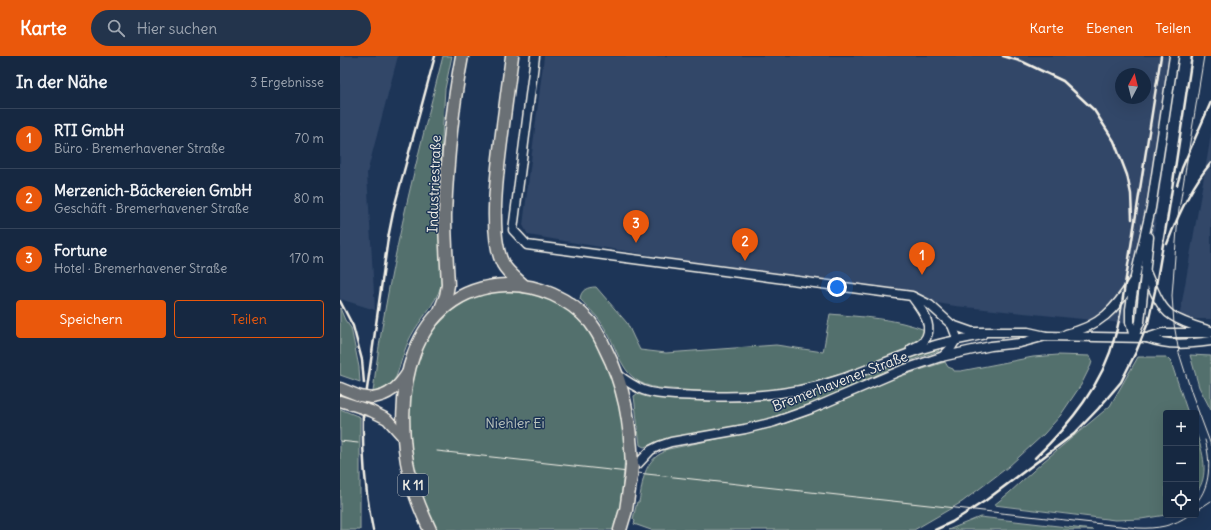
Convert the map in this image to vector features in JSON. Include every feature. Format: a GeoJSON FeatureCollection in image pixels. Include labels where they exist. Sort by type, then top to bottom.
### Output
{"type":"FeatureCollection","features":[{"type":"Feature","properties":{"kind":"highway","name":"Industriestraße"},"geometry":{"type":"LineString","coordinates":[[436,316],[446,296],[448,285],[445,216],[447,172],[451,128],[462,56]]}},
{"type":"Feature","properties":{"kind":"highway"},"geometry":{"type":"LineString","coordinates":[[512,56],[496,186],[495,226],[498,249],[503,264],[507,270],[524,286]]}},
{"type":"Feature","properties":{"kind":"highway","name":"K 11"},"geometry":{"type":"LineString","coordinates":[[430,530],[418,502],[410,476],[404,438],[404,402],[408,371],[412,356],[424,331],[436,316],[463,296],[475,291],[503,285],[524,286],[541,290],[569,303],[590,322],[599,335],[617,374],[627,409],[630,430],[633,469],[622,525]]}},
{"type":"Feature","properties":{"kind":"main road","name":"K 11"},"geometry":{"type":"LineString","coordinates":[[340,388],[360,396],[372,398],[380,397],[392,391],[403,380],[408,371]]}},
{"type":"Feature","properties":{"kind":"main road"},"geometry":{"type":"LineString","coordinates":[[340,401],[387,418],[404,438]]}},
{"type":"Feature","properties":{"kind":"street","name":"Bremerhavener Straße"},"geometry":{"type":"LineString","coordinates":[[535,56],[513,230],[527,245],[912,296],[930,304],[952,325],[972,332],[1028,332],[1046,336],[1134,337],[1147,338],[1158,342],[1174,344],[1211,341]]}},
{"type":"Feature","properties":{"kind":"street"},"geometry":{"type":"LineString","coordinates":[[1134,337],[1140,322],[1151,208],[1174,56]]}},
{"type":"Feature","properties":{"kind":"street"},"geometry":{"type":"LineString","coordinates":[[1134,337],[1130,322],[1130,309],[1135,277],[1151,208]]}},
{"type":"Feature","properties":{"kind":"street"},"geometry":{"type":"LineString","coordinates":[[1146,271],[1163,307],[1170,315],[1211,332]]}},
{"type":"Feature","properties":{"kind":"street"},"geometry":{"type":"LineString","coordinates":[[1056,336],[1082,329],[1103,319],[1123,297],[1135,277]]}},
{"type":"Feature","properties":{"kind":"street","name":"Bremerhavener Straße"},"geometry":{"type":"LineString","coordinates":[[902,355],[922,342],[928,327],[923,311],[912,296]]}},
{"type":"Feature","properties":{"kind":"street"},"geometry":{"type":"LineString","coordinates":[[941,358],[951,348],[956,338],[952,325]]}},
{"type":"Feature","properties":{"kind":"street","name":"Bremerhavener Straße"},"geometry":{"type":"LineString","coordinates":[[617,374],[644,390],[658,393],[755,396],[783,393],[819,386],[933,345],[993,332]]}},
{"type":"Feature","properties":{"kind":"street","name":"Bremerhavener Straße"},"geometry":{"type":"LineString","coordinates":[[1147,338],[1162,333],[1211,332]]}},
{"type":"Feature","properties":{"kind":"street","name":"Bremerhavener Straße"},"geometry":{"type":"LineString","coordinates":[[633,469],[651,450],[658,446],[671,442],[745,429],[774,422],[812,409],[902,370],[941,358],[991,346],[1020,343],[1046,336]]}},
{"type":"Feature","properties":{"kind":"shaded area"},"geometry":{"type":"Polygon","coordinates":[[[340,56],[398,56],[367,173],[375,310],[340,299],[340,56]]]}},
{"type":"Feature","properties":{"kind":"shaded area"},"geometry":{"type":"Polygon","coordinates":[[[544,56],[1179,56],[1141,325],[955,306],[528,235],[523,225],[544,56]]]}},
{"type":"Feature","properties":{"kind":"shaded area"},"geometry":{"type":"Polygon","coordinates":[[[1211,132],[1211,319],[1179,319],[1209,147],[1211,132]]]}},
{"type":"Feature","properties":{"kind":"green space"},"geometry":{"type":"Polygon","coordinates":[[[443,56],[452,56],[445,89],[440,170],[441,286],[431,306],[411,336],[404,351],[396,377],[386,387],[373,392],[385,307],[393,265],[443,56]]]}},
{"type":"Feature","properties":{"kind":"green space"},"geometry":{"type":"Polygon","coordinates":[[[596,287],[627,323],[640,350],[666,353],[776,345],[823,352],[830,314],[890,320],[925,330],[919,343],[912,346],[844,373],[791,387],[744,392],[658,388],[645,385],[636,380],[629,373],[623,365],[602,323],[580,299],[583,291],[596,287]]]}},
{"type":"Feature","properties":{"kind":"green space","name":"Niehler Ei"},"geometry":{"type":"Polygon","coordinates":[[[507,290],[534,292],[553,299],[561,304],[588,327],[606,359],[621,404],[625,439],[624,475],[621,498],[623,499],[614,525],[616,527],[615,530],[435,530],[421,496],[409,439],[408,414],[414,365],[435,324],[438,325],[446,317],[444,316],[474,296],[507,290]]]}},
{"type":"Feature","properties":{"kind":"green space"},"geometry":{"type":"Polygon","coordinates":[[[340,308],[345,320],[351,328],[359,367],[360,382],[340,375],[340,308]]]}},
{"type":"Feature","properties":{"kind":"green space"},"geometry":{"type":"Polygon","coordinates":[[[938,348],[939,351],[901,364],[827,398],[789,413],[743,425],[664,439],[644,447],[640,445],[634,396],[637,394],[647,397],[714,401],[758,401],[780,399],[823,390],[923,352],[938,348]]]}},
{"type":"Feature","properties":{"kind":"green space"},"geometry":{"type":"Polygon","coordinates":[[[1058,355],[1090,356],[1092,360],[1081,385],[1060,416],[1044,434],[1008,467],[962,502],[914,530],[651,530],[634,524],[635,521],[633,519],[637,502],[639,502],[645,473],[652,461],[664,452],[664,450],[774,427],[806,416],[892,379],[945,362],[948,367],[954,371],[961,371],[1033,357],[1058,355]]]}},
{"type":"Feature","properties":{"kind":"green space"},"geometry":{"type":"Polygon","coordinates":[[[1190,355],[1211,356],[1211,410],[1199,387],[1190,355]]]}},
{"type":"Feature","properties":{"kind":"green space"},"geometry":{"type":"Polygon","coordinates":[[[1138,357],[1166,357],[1171,362],[1187,410],[1163,410],[1163,515],[1141,519],[1115,520],[994,505],[1044,461],[1110,406],[1138,357]]]}},
{"type":"Feature","properties":{"kind":"green space"},"geometry":{"type":"Polygon","coordinates":[[[340,409],[360,417],[360,530],[340,530],[340,409]]]}},
{"type":"Feature","properties":{"kind":"green space"},"geometry":{"type":"Polygon","coordinates":[[[1199,442],[1204,463],[1203,479],[1199,488],[1199,442]]]}},
{"type":"Feature","properties":{"kind":"green space"},"geometry":{"type":"Polygon","coordinates":[[[980,517],[1093,530],[948,530],[980,517]]]}},
{"type":"Feature","properties":{"kind":"tram line"},"geometry":{"type":"LineString","coordinates":[[1204,56],[1178,216],[1172,296],[1174,324],[1179,353],[1211,445]]}},
{"type":"Feature","properties":{"kind":"tram line"},"geometry":{"type":"LineString","coordinates":[[1199,499],[1205,489],[1209,465],[1205,440]]}},
{"type":"Feature","properties":{"kind":"tram line"},"geometry":{"type":"LineString","coordinates":[[340,441],[358,443]]}},
{"type":"Feature","properties":{"kind":"tram line"},"geometry":{"type":"LineString","coordinates":[[437,451],[1138,528],[1165,526],[1184,518]]}},
{"type":"Feature","properties":{"kind":"tram line"},"geometry":{"type":"LineString","coordinates":[[1199,509],[1211,501]]}},
{"type":"Feature","properties":{"kind":"railway"},"geometry":{"type":"LineString","coordinates":[[363,418],[388,238],[394,208],[435,56]]}},
{"type":"Feature","properties":{"kind":"railway"},"geometry":{"type":"LineString","coordinates":[[1003,56],[1023,62],[1063,81],[1094,110],[1114,141],[1127,175],[1131,194],[1132,219]]}},
{"type":"Feature","properties":{"kind":"railway"},"geometry":{"type":"LineString","coordinates":[[1035,458],[1061,431],[1084,402],[1094,387],[1110,354],[1121,312],[1161,56]]}},
{"type":"Feature","properties":{"kind":"railway"},"geometry":{"type":"LineString","coordinates":[[935,530],[952,522],[985,501],[1074,434],[1121,382],[1148,323],[1155,291],[1192,56]]}},
{"type":"Feature","properties":{"kind":"railway"},"geometry":{"type":"LineString","coordinates":[[1177,185],[1182,168],[1211,102]]}},
{"type":"Feature","properties":{"kind":"railway"},"geometry":{"type":"LineString","coordinates":[[1167,244],[1186,201],[1197,181],[1211,163]]}},
{"type":"Feature","properties":{"kind":"railway"},"geometry":{"type":"LineString","coordinates":[[340,301],[353,326],[362,360],[364,383]]}},
{"type":"Feature","properties":{"kind":"railway"},"geometry":{"type":"LineString","coordinates":[[363,413],[365,472],[373,530]]}},
{"type":"Feature","properties":{"kind":"place","name":"Fortune"},"geometry":{"type":"Point","coordinates":[636,243]}},
{"type":"Feature","properties":{"kind":"place","name":"Merzenich-Bäckereien GmbH"},"geometry":{"type":"Point","coordinates":[745,261]}},
{"type":"Feature","properties":{"kind":"place","name":"RTI GmbH"},"geometry":{"type":"Point","coordinates":[922,275]}}]}
